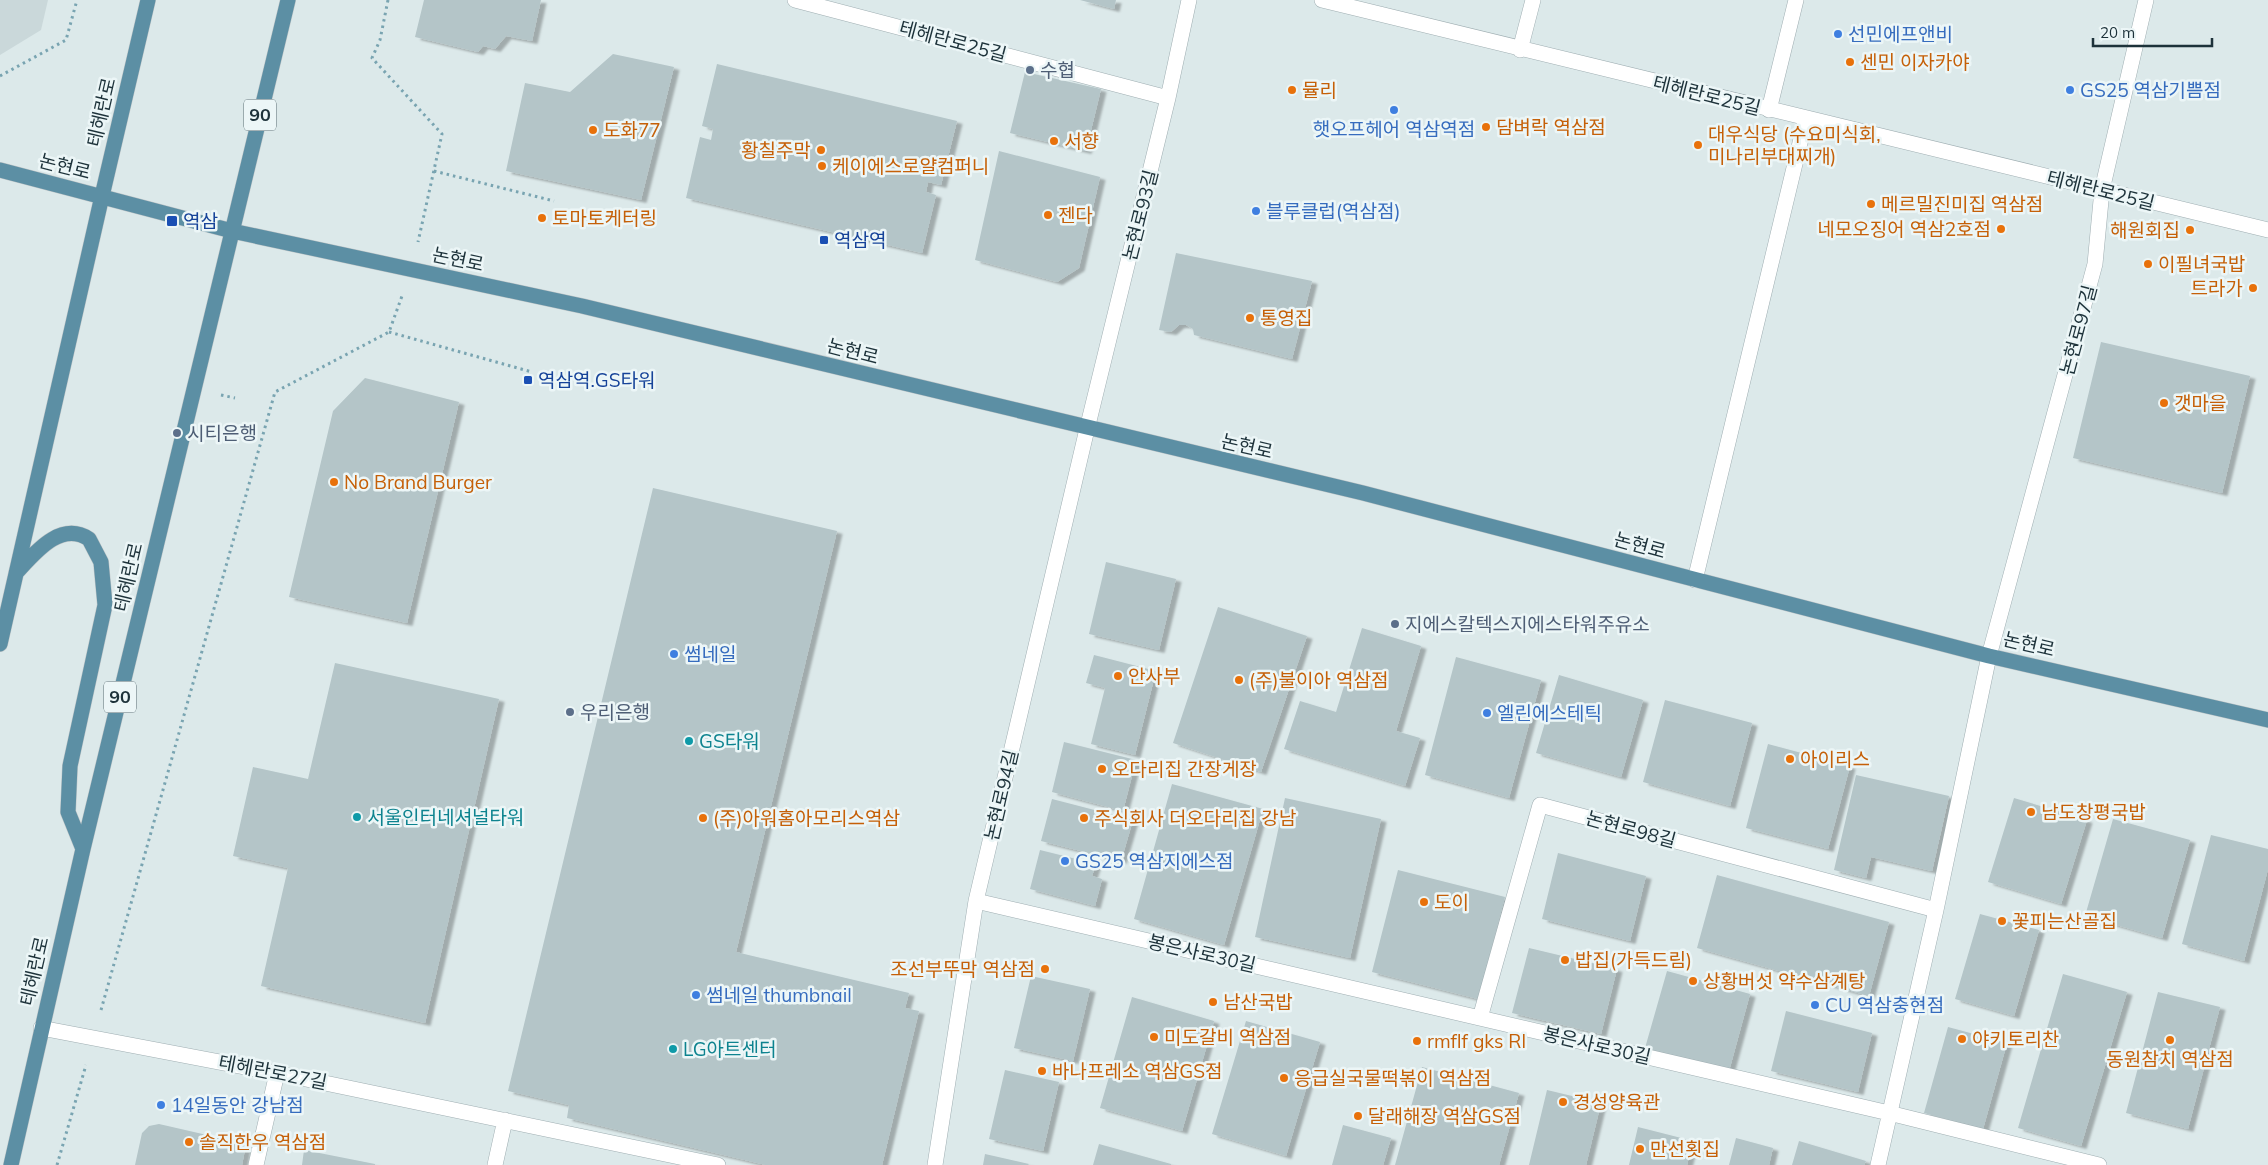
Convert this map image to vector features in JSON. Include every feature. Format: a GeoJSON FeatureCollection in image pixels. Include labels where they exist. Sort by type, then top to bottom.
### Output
{"type":"FeatureCollection","features":[{"type":"Feature","properties":{"kind":"main road","name":"테헤란로"},"geometry":{"type":"LineString","coordinates":[[0,644],[148,0]]}},
{"type":"Feature","properties":{"kind":"main road","name":"테헤란로"},"geometry":{"type":"LineString","coordinates":[[11,1165],[83,850],[288,0]]}},
{"type":"Feature","properties":{"kind":"main road","name":"논현로"},"geometry":{"type":"LineString","coordinates":[[0,170],[232,231],[582,306],[1087,429],[1363,493],[1989,656],[2268,720]]}},
{"type":"Feature","properties":{"kind":"main road"},"geometry":{"type":"LineString","coordinates":[[16,573],[51,540],[70,533],[89,539],[101,562],[105,605],[70,766],[68,812],[83,850]]}},
{"type":"Feature","properties":{"kind":"street","name":"테헤란로25길"},"geometry":{"type":"LineString","coordinates":[[796,0],[1168,98]]}},
{"type":"Feature","properties":{"kind":"street","name":"논현로93길"},"geometry":{"type":"LineString","coordinates":[[1087,429],[1168,98],[1189,0]]}},
{"type":"Feature","properties":{"kind":"street","name":"테헤란로25길"},"geometry":{"type":"LineString","coordinates":[[1322,0],[1520,50],[2268,230]]}},
{"type":"Feature","properties":{"kind":"street"},"geometry":{"type":"LineString","coordinates":[[1520,50],[1533,0]]}},
{"type":"Feature","properties":{"kind":"street"},"geometry":{"type":"LineString","coordinates":[[1769,110],[1796,0]]}},
{"type":"Feature","properties":{"kind":"street","name":"논현로97길"},"geometry":{"type":"LineString","coordinates":[[1989,656],[2095,264],[2102,190],[2146,0]]}},
{"type":"Feature","properties":{"kind":"street"},"geometry":{"type":"LineString","coordinates":[[1695,580],[1806,118]]}},
{"type":"Feature","properties":{"kind":"street","name":"논현로94길"},"geometry":{"type":"LineString","coordinates":[[934,1165],[976,900],[1087,429]]}},
{"type":"Feature","properties":{"kind":"street"},"geometry":{"type":"LineString","coordinates":[[1878,1165],[1936,910],[1989,656]]}},
{"type":"Feature","properties":{"kind":"street","name":"논현로98길"},"geometry":{"type":"LineString","coordinates":[[1480,1018],[1540,805],[1936,910]]}},
{"type":"Feature","properties":{"kind":"street","name":"봉은사로30길"},"geometry":{"type":"LineString","coordinates":[[976,900],[1889,1113],[2099,1165]]}},
{"type":"Feature","properties":{"kind":"street","name":"테헤란로27길"},"geometry":{"type":"LineString","coordinates":[[41,1028],[277,1073],[716,1165]]}},
{"type":"Feature","properties":{"kind":"street"},"geometry":{"type":"LineString","coordinates":[[256,1165],[277,1073]]}},
{"type":"Feature","properties":{"kind":"street"},"geometry":{"type":"LineString","coordinates":[[495,1165],[505,1120]]}},
{"type":"Feature","properties":{"kind":"path"},"geometry":{"type":"LineString","coordinates":[[0,76],[66,40],[77,0]]}},
{"type":"Feature","properties":{"kind":"path"},"geometry":{"type":"LineString","coordinates":[[57,1165],[276,392],[389,332],[413,269],[442,134],[372,58],[380,40],[388,0]]}},
{"type":"Feature","properties":{"kind":"path"},"geometry":{"type":"LineString","coordinates":[[434,170],[554,201]]}},
{"type":"Feature","properties":{"kind":"path"},"geometry":{"type":"LineString","coordinates":[[389,332],[532,372]]}},
{"type":"Feature","properties":{"kind":"shaded area"},"geometry":{"type":"Polygon","coordinates":[[[0,0],[48,0],[41,30],[0,55],[0,0]]]}},
{"type":"Feature","properties":{"kind":"building"},"geometry":{"type":"Polygon","coordinates":[[[424,0],[541,0],[532,41],[506,36],[495,49],[483,46],[478,52],[415,37],[424,0]]]}},
{"type":"Feature","properties":{"kind":"building"},"geometry":{"type":"Polygon","coordinates":[[[1080,0],[1116,0],[1114,9],[1080,0]]]}},
{"type":"Feature","properties":{"kind":"building"},"geometry":{"type":"Polygon","coordinates":[[[613,54],[674,67],[641,200],[506,171],[525,83],[570,92],[613,54]]]}},
{"type":"Feature","properties":{"kind":"building"},"geometry":{"type":"Polygon","coordinates":[[[717,64],[957,121],[941,185],[928,182],[926,192],[936,195],[922,253],[686,198],[700,137],[711,140],[713,129],[702,126],[717,64]]]}},
{"type":"Feature","properties":{"kind":"building"},"geometry":{"type":"Polygon","coordinates":[[[1025,72],[1101,89],[1086,151],[1010,133],[1025,72]]]}},
{"type":"Feature","properties":{"kind":"building"},"geometry":{"type":"Polygon","coordinates":[[[999,151],[1100,177],[1079,268],[1057,282],[975,260],[999,151]]]}},
{"type":"Feature","properties":{"kind":"building"},"geometry":{"type":"Polygon","coordinates":[[[1176,253],[1312,281],[1292,359],[1194,335],[1193,329],[1186,325],[1179,325],[1171,332],[1159,330],[1176,253]]]}},
{"type":"Feature","properties":{"kind":"building"},"geometry":{"type":"Polygon","coordinates":[[[2101,342],[2250,376],[2222,493],[2073,458],[2101,342]]]}},
{"type":"Feature","properties":{"kind":"building"},"geometry":{"type":"Polygon","coordinates":[[[365,378],[459,402],[407,623],[289,597],[333,411],[365,378]]]}},
{"type":"Feature","properties":{"kind":"building","name":"GS타워"},"geometry":{"type":"Polygon","coordinates":[[[653,488],[837,531],[736,952],[909,993],[905,1008],[919,1011],[882,1165],[766,1165],[567,1118],[569,1105],[508,1091],[653,488]]]}},
{"type":"Feature","properties":{"kind":"building"},"geometry":{"type":"Polygon","coordinates":[[[1106,562],[1176,579],[1159,650],[1089,634],[1106,562]]]}},
{"type":"Feature","properties":{"kind":"building"},"geometry":{"type":"Polygon","coordinates":[[[1218,607],[1307,636],[1261,772],[1173,743],[1218,607]]]}},
{"type":"Feature","properties":{"kind":"building"},"geometry":{"type":"Polygon","coordinates":[[[1362,628],[1421,646],[1396,731],[1420,738],[1405,786],[1284,749],[1300,701],[1336,712],[1362,628]]]}},
{"type":"Feature","properties":{"kind":"building"},"geometry":{"type":"Polygon","coordinates":[[[1094,655],[1156,671],[1135,755],[1091,744],[1105,688],[1086,683],[1094,655]]]}},
{"type":"Feature","properties":{"kind":"building"},"geometry":{"type":"Polygon","coordinates":[[[1456,657],[1541,680],[1509,798],[1425,775],[1456,657]]]}},
{"type":"Feature","properties":{"kind":"building","name":"서울인터네셔널타워"},"geometry":{"type":"Polygon","coordinates":[[[335,663],[499,699],[425,1023],[261,986],[288,868],[233,856],[253,767],[308,779],[335,663]]]}},
{"type":"Feature","properties":{"kind":"building"},"geometry":{"type":"Polygon","coordinates":[[[1559,675],[1643,700],[1621,777],[1536,753],[1559,675]]]}},
{"type":"Feature","properties":{"kind":"building"},"geometry":{"type":"Polygon","coordinates":[[[1665,700],[1752,723],[1730,806],[1643,782],[1665,700]]]}},
{"type":"Feature","properties":{"kind":"building"},"geometry":{"type":"Polygon","coordinates":[[[1064,742],[1136,760],[1123,811],[1052,792],[1064,742]]]}},
{"type":"Feature","properties":{"kind":"building"},"geometry":{"type":"Polygon","coordinates":[[[1768,744],[1850,766],[1828,849],[1746,828],[1768,744]]]}},
{"type":"Feature","properties":{"kind":"building"},"geometry":{"type":"Polygon","coordinates":[[[1856,775],[1949,796],[1932,871],[1871,857],[1866,878],[1834,870],[1856,775]]]}},
{"type":"Feature","properties":{"kind":"building"},"geometry":{"type":"Polygon","coordinates":[[[1172,784],[1263,809],[1224,945],[1134,919],[1172,784]]]}},
{"type":"Feature","properties":{"kind":"building"},"geometry":{"type":"Polygon","coordinates":[[[1285,798],[1381,819],[1350,958],[1255,937],[1285,798]]]}},
{"type":"Feature","properties":{"kind":"building"},"geometry":{"type":"Polygon","coordinates":[[[2014,798],[2087,820],[2061,904],[1988,882],[2014,798]]]}},
{"type":"Feature","properties":{"kind":"building"},"geometry":{"type":"Polygon","coordinates":[[[1052,799],[1133,820],[1121,861],[1041,841],[1052,799]]]}},
{"type":"Feature","properties":{"kind":"building"},"geometry":{"type":"Polygon","coordinates":[[[2113,819],[2190,840],[2162,938],[2085,916],[2113,819]]]}},
{"type":"Feature","properties":{"kind":"building"},"geometry":{"type":"Polygon","coordinates":[[[2211,835],[2268,849],[2268,869],[2244,961],[2182,944],[2211,835]]]}},
{"type":"Feature","properties":{"kind":"building"},"geometry":{"type":"Polygon","coordinates":[[[1040,850],[1096,864],[1092,876],[1102,879],[1095,906],[1030,889],[1040,850]]]}},
{"type":"Feature","properties":{"kind":"building"},"geometry":{"type":"Polygon","coordinates":[[[1558,853],[1646,876],[1630,941],[1542,919],[1558,853]]]}},
{"type":"Feature","properties":{"kind":"building"},"geometry":{"type":"Polygon","coordinates":[[[1398,870],[1505,897],[1478,999],[1372,972],[1398,870]]]}},
{"type":"Feature","properties":{"kind":"building"},"geometry":{"type":"Polygon","coordinates":[[[1717,875],[1889,922],[1869,996],[1697,948],[1717,875]]]}},
{"type":"Feature","properties":{"kind":"building"},"geometry":{"type":"Polygon","coordinates":[[[1980,914],[2039,930],[2014,1016],[1955,999],[1980,914]]]}},
{"type":"Feature","properties":{"kind":"building"},"geometry":{"type":"Polygon","coordinates":[[[1529,948],[1617,969],[1601,1034],[1512,1013],[1529,948]]]}},
{"type":"Feature","properties":{"kind":"building"},"geometry":{"type":"Polygon","coordinates":[[[1667,971],[1750,994],[1729,1071],[1645,1048],[1667,971]]]}},
{"type":"Feature","properties":{"kind":"building"},"geometry":{"type":"Polygon","coordinates":[[[2063,974],[2127,992],[2081,1146],[2018,1128],[2063,974]]]}},
{"type":"Feature","properties":{"kind":"building"},"geometry":{"type":"Polygon","coordinates":[[[1031,976],[1090,989],[1073,1061],[1014,1048],[1031,976]]]}},
{"type":"Feature","properties":{"kind":"building"},"geometry":{"type":"Polygon","coordinates":[[[2158,992],[2220,1007],[2188,1129],[2126,1113],[2158,992]]]}},
{"type":"Feature","properties":{"kind":"building"},"geometry":{"type":"Polygon","coordinates":[[[1132,997],[1214,1021],[1182,1131],[1100,1108],[1132,997]]]}},
{"type":"Feature","properties":{"kind":"building"},"geometry":{"type":"Polygon","coordinates":[[[1786,1011],[1872,1033],[1858,1092],[1771,1071],[1786,1011]]]}},
{"type":"Feature","properties":{"kind":"building"},"geometry":{"type":"Polygon","coordinates":[[[1246,1021],[1320,1042],[1286,1156],[1212,1134],[1246,1021]]]}},
{"type":"Feature","properties":{"kind":"building"},"geometry":{"type":"Polygon","coordinates":[[[1948,1027],[2007,1043],[1983,1129],[1924,1113],[1948,1027]]]}},
{"type":"Feature","properties":{"kind":"building"},"geometry":{"type":"Polygon","coordinates":[[[1422,1067],[1519,1093],[1499,1165],[1395,1165],[1422,1067]]]}},
{"type":"Feature","properties":{"kind":"building"},"geometry":{"type":"Polygon","coordinates":[[[1005,1070],[1059,1082],[1043,1151],[989,1139],[1005,1070]]]}},
{"type":"Feature","properties":{"kind":"building"},"geometry":{"type":"Polygon","coordinates":[[[1547,1090],[1601,1103],[1586,1165],[1529,1165],[1547,1090]]]}},
{"type":"Feature","properties":{"kind":"building"},"geometry":{"type":"Polygon","coordinates":[[[159,1124],[246,1144],[242,1165],[135,1165],[142,1133],[149,1126],[159,1124]]]}},
{"type":"Feature","properties":{"kind":"building"},"geometry":{"type":"Polygon","coordinates":[[[1343,1125],[1391,1138],[1383,1165],[1332,1165],[1343,1125]]]}},
{"type":"Feature","properties":{"kind":"building"},"geometry":{"type":"Polygon","coordinates":[[[1638,1127],[1693,1141],[1687,1165],[1629,1165],[1638,1127]]]}},
{"type":"Feature","properties":{"kind":"building"},"geometry":{"type":"Polygon","coordinates":[[[1736,1138],[1773,1148],[1769,1165],[1729,1165],[1736,1138]]]}},
{"type":"Feature","properties":{"kind":"building"},"geometry":{"type":"Polygon","coordinates":[[[1799,1141],[1866,1161],[1864,1165],[1792,1165],[1799,1141]]]}},
{"type":"Feature","properties":{"kind":"building"},"geometry":{"type":"Polygon","coordinates":[[[1099,1144],[1171,1164],[1171,1165],[1093,1165],[1099,1144]]]}},
{"type":"Feature","properties":{"kind":"building"},"geometry":{"type":"Polygon","coordinates":[[[304,1150],[375,1164],[375,1165],[302,1165],[304,1150]]]}},
{"type":"Feature","properties":{"kind":"building"},"geometry":{"type":"Polygon","coordinates":[[[985,1154],[1029,1164],[983,1165],[985,1154]]]}},
{"type":"Feature","properties":{"kind":"place","name":"선민에프앤비"},"geometry":{"type":"Point","coordinates":[1838,34]}},
{"type":"Feature","properties":{"kind":"place","name":"센민 이자카야"},"geometry":{"type":"Point","coordinates":[1850,62]}},
{"type":"Feature","properties":{"kind":"place","name":"수협"},"geometry":{"type":"Point","coordinates":[1030,70]}},
{"type":"Feature","properties":{"kind":"place","name":"뮬리"},"geometry":{"type":"Point","coordinates":[1292,90]}},
{"type":"Feature","properties":{"kind":"place","name":"GS25 역삼기쁨점"},"geometry":{"type":"Point","coordinates":[2070,90]}},
{"type":"Feature","properties":{"kind":"place","name":"햇오프헤어 역삼역점"},"geometry":{"type":"Point","coordinates":[1394,110]}},
{"type":"Feature","properties":{"kind":"place","name":"담벼락 역삼점"},"geometry":{"type":"Point","coordinates":[1486,127]}},
{"type":"Feature","properties":{"kind":"place","name":"도화77"},"geometry":{"type":"Point","coordinates":[593,130]}},
{"type":"Feature","properties":{"kind":"place","name":"서향"},"geometry":{"type":"Point","coordinates":[1054,141]}},
{"type":"Feature","properties":{"kind":"place","name":"대우식당 (수요미식회, 미나리부대찌개)"},"geometry":{"type":"Point","coordinates":[1698,145]}},
{"type":"Feature","properties":{"kind":"place","name":"황칠주막"},"geometry":{"type":"Point","coordinates":[821,150]}},
{"type":"Feature","properties":{"kind":"place","name":"케이에스로얄컴퍼니"},"geometry":{"type":"Point","coordinates":[822,166]}},
{"type":"Feature","properties":{"kind":"place","name":"메르밀진미집 역삼점"},"geometry":{"type":"Point","coordinates":[1871,204]}},
{"type":"Feature","properties":{"kind":"place","name":"블루클럽(역삼점)"},"geometry":{"type":"Point","coordinates":[1256,211]}},
{"type":"Feature","properties":{"kind":"place","name":"젠다"},"geometry":{"type":"Point","coordinates":[1048,215]}},
{"type":"Feature","properties":{"kind":"place","name":"토마토케터링"},"geometry":{"type":"Point","coordinates":[542,218]}},
{"type":"Feature","properties":{"kind":"place","name":"역삼"},"geometry":{"type":"Point","coordinates":[172,221]}},
{"type":"Feature","properties":{"kind":"place","name":"네모오징어 역삼2호점"},"geometry":{"type":"Point","coordinates":[2001,229]}},
{"type":"Feature","properties":{"kind":"place","name":"해원회집"},"geometry":{"type":"Point","coordinates":[2190,230]}},
{"type":"Feature","properties":{"kind":"place","name":"역삼역"},"geometry":{"type":"Point","coordinates":[824,240]}},
{"type":"Feature","properties":{"kind":"place","name":"이필녀국밥"},"geometry":{"type":"Point","coordinates":[2148,264]}},
{"type":"Feature","properties":{"kind":"place","name":"트라가"},"geometry":{"type":"Point","coordinates":[2253,288]}},
{"type":"Feature","properties":{"kind":"place","name":"통영집"},"geometry":{"type":"Point","coordinates":[1250,318]}},
{"type":"Feature","properties":{"kind":"place","name":"역삼역.GS타워"},"geometry":{"type":"Point","coordinates":[528,380]}},
{"type":"Feature","properties":{"kind":"place","name":"갯마을"},"geometry":{"type":"Point","coordinates":[2164,403]}},
{"type":"Feature","properties":{"kind":"place","name":"시티은행"},"geometry":{"type":"Point","coordinates":[177,433]}},
{"type":"Feature","properties":{"kind":"place","name":"No Brand Burger"},"geometry":{"type":"Point","coordinates":[334,482]}},
{"type":"Feature","properties":{"kind":"place","name":"지에스칼텍스지에스타워주유소"},"geometry":{"type":"Point","coordinates":[1395,624]}},
{"type":"Feature","properties":{"kind":"place","name":"썸네일"},"geometry":{"type":"Point","coordinates":[674,654]}},
{"type":"Feature","properties":{"kind":"place","name":"안사부"},"geometry":{"type":"Point","coordinates":[1118,676]}},
{"type":"Feature","properties":{"kind":"place","name":"(주)불이아 역삼점"},"geometry":{"type":"Point","coordinates":[1239,680]}},
{"type":"Feature","properties":{"kind":"place","name":"우리은행"},"geometry":{"type":"Point","coordinates":[570,712]}},
{"type":"Feature","properties":{"kind":"place","name":"엘린에스테틱"},"geometry":{"type":"Point","coordinates":[1487,713]}},
{"type":"Feature","properties":{"kind":"place","name":"GS타워"},"geometry":{"type":"Point","coordinates":[689,741]}},
{"type":"Feature","properties":{"kind":"place","name":"아이리스"},"geometry":{"type":"Point","coordinates":[1790,759]}},
{"type":"Feature","properties":{"kind":"place","name":"오다리집 간장게장"},"geometry":{"type":"Point","coordinates":[1102,769]}},
{"type":"Feature","properties":{"kind":"place","name":"남도창평국밥"},"geometry":{"type":"Point","coordinates":[2031,812]}},
{"type":"Feature","properties":{"kind":"place","name":"서울인터네셔널타워"},"geometry":{"type":"Point","coordinates":[357,817]}},
{"type":"Feature","properties":{"kind":"place","name":"(주)아워홈아모리스역삼"},"geometry":{"type":"Point","coordinates":[703,818]}},
{"type":"Feature","properties":{"kind":"place","name":"주식회사 더오다리집 강남"},"geometry":{"type":"Point","coordinates":[1084,818]}},
{"type":"Feature","properties":{"kind":"place","name":"GS25 역삼지에스점"},"geometry":{"type":"Point","coordinates":[1065,861]}},
{"type":"Feature","properties":{"kind":"place","name":"도이"},"geometry":{"type":"Point","coordinates":[1424,902]}},
{"type":"Feature","properties":{"kind":"place","name":"꽃피는산골집"},"geometry":{"type":"Point","coordinates":[2002,921]}},
{"type":"Feature","properties":{"kind":"place","name":"밥집(가득드림)"},"geometry":{"type":"Point","coordinates":[1565,960]}},
{"type":"Feature","properties":{"kind":"place","name":"조선부뚜막 역삼점"},"geometry":{"type":"Point","coordinates":[1045,969]}},
{"type":"Feature","properties":{"kind":"place","name":"상황버섯 약수삼계탕"},"geometry":{"type":"Point","coordinates":[1693,981]}},
{"type":"Feature","properties":{"kind":"place","name":"썸네일 thumbnail"},"geometry":{"type":"Point","coordinates":[696,995]}},
{"type":"Feature","properties":{"kind":"place","name":"남산국밥"},"geometry":{"type":"Point","coordinates":[1213,1002]}},
{"type":"Feature","properties":{"kind":"place","name":"CU 역삼충현점"},"geometry":{"type":"Point","coordinates":[1815,1005]}},
{"type":"Feature","properties":{"kind":"place","name":"미도갈비 역삼점"},"geometry":{"type":"Point","coordinates":[1154,1037]}},
{"type":"Feature","properties":{"kind":"place","name":"야키토리찬"},"geometry":{"type":"Point","coordinates":[1962,1039]}},
{"type":"Feature","properties":{"kind":"place","name":"동원참치 역삼점"},"geometry":{"type":"Point","coordinates":[2170,1040]}},
{"type":"Feature","properties":{"kind":"place","name":"rmflf gks Rl"},"geometry":{"type":"Point","coordinates":[1417,1041]}},
{"type":"Feature","properties":{"kind":"place","name":"LG아트센터"},"geometry":{"type":"Point","coordinates":[673,1049]}},
{"type":"Feature","properties":{"kind":"place","name":"바나프레소 역삼GS점"},"geometry":{"type":"Point","coordinates":[1042,1071]}},
{"type":"Feature","properties":{"kind":"place","name":"응급실국물떡볶이 역삼점"},"geometry":{"type":"Point","coordinates":[1284,1078]}},
{"type":"Feature","properties":{"kind":"place","name":"경성양육관"},"geometry":{"type":"Point","coordinates":[1563,1102]}},
{"type":"Feature","properties":{"kind":"place","name":"14일동안 강남점"},"geometry":{"type":"Point","coordinates":[161,1105]}},
{"type":"Feature","properties":{"kind":"place","name":"달래해장 역삼GS점"},"geometry":{"type":"Point","coordinates":[1358,1116]}},
{"type":"Feature","properties":{"kind":"place","name":"솔직한우 역삼점"},"geometry":{"type":"Point","coordinates":[189,1142]}},
{"type":"Feature","properties":{"kind":"place","name":"만선횟집"},"geometry":{"type":"Point","coordinates":[1640,1149]}}]}
